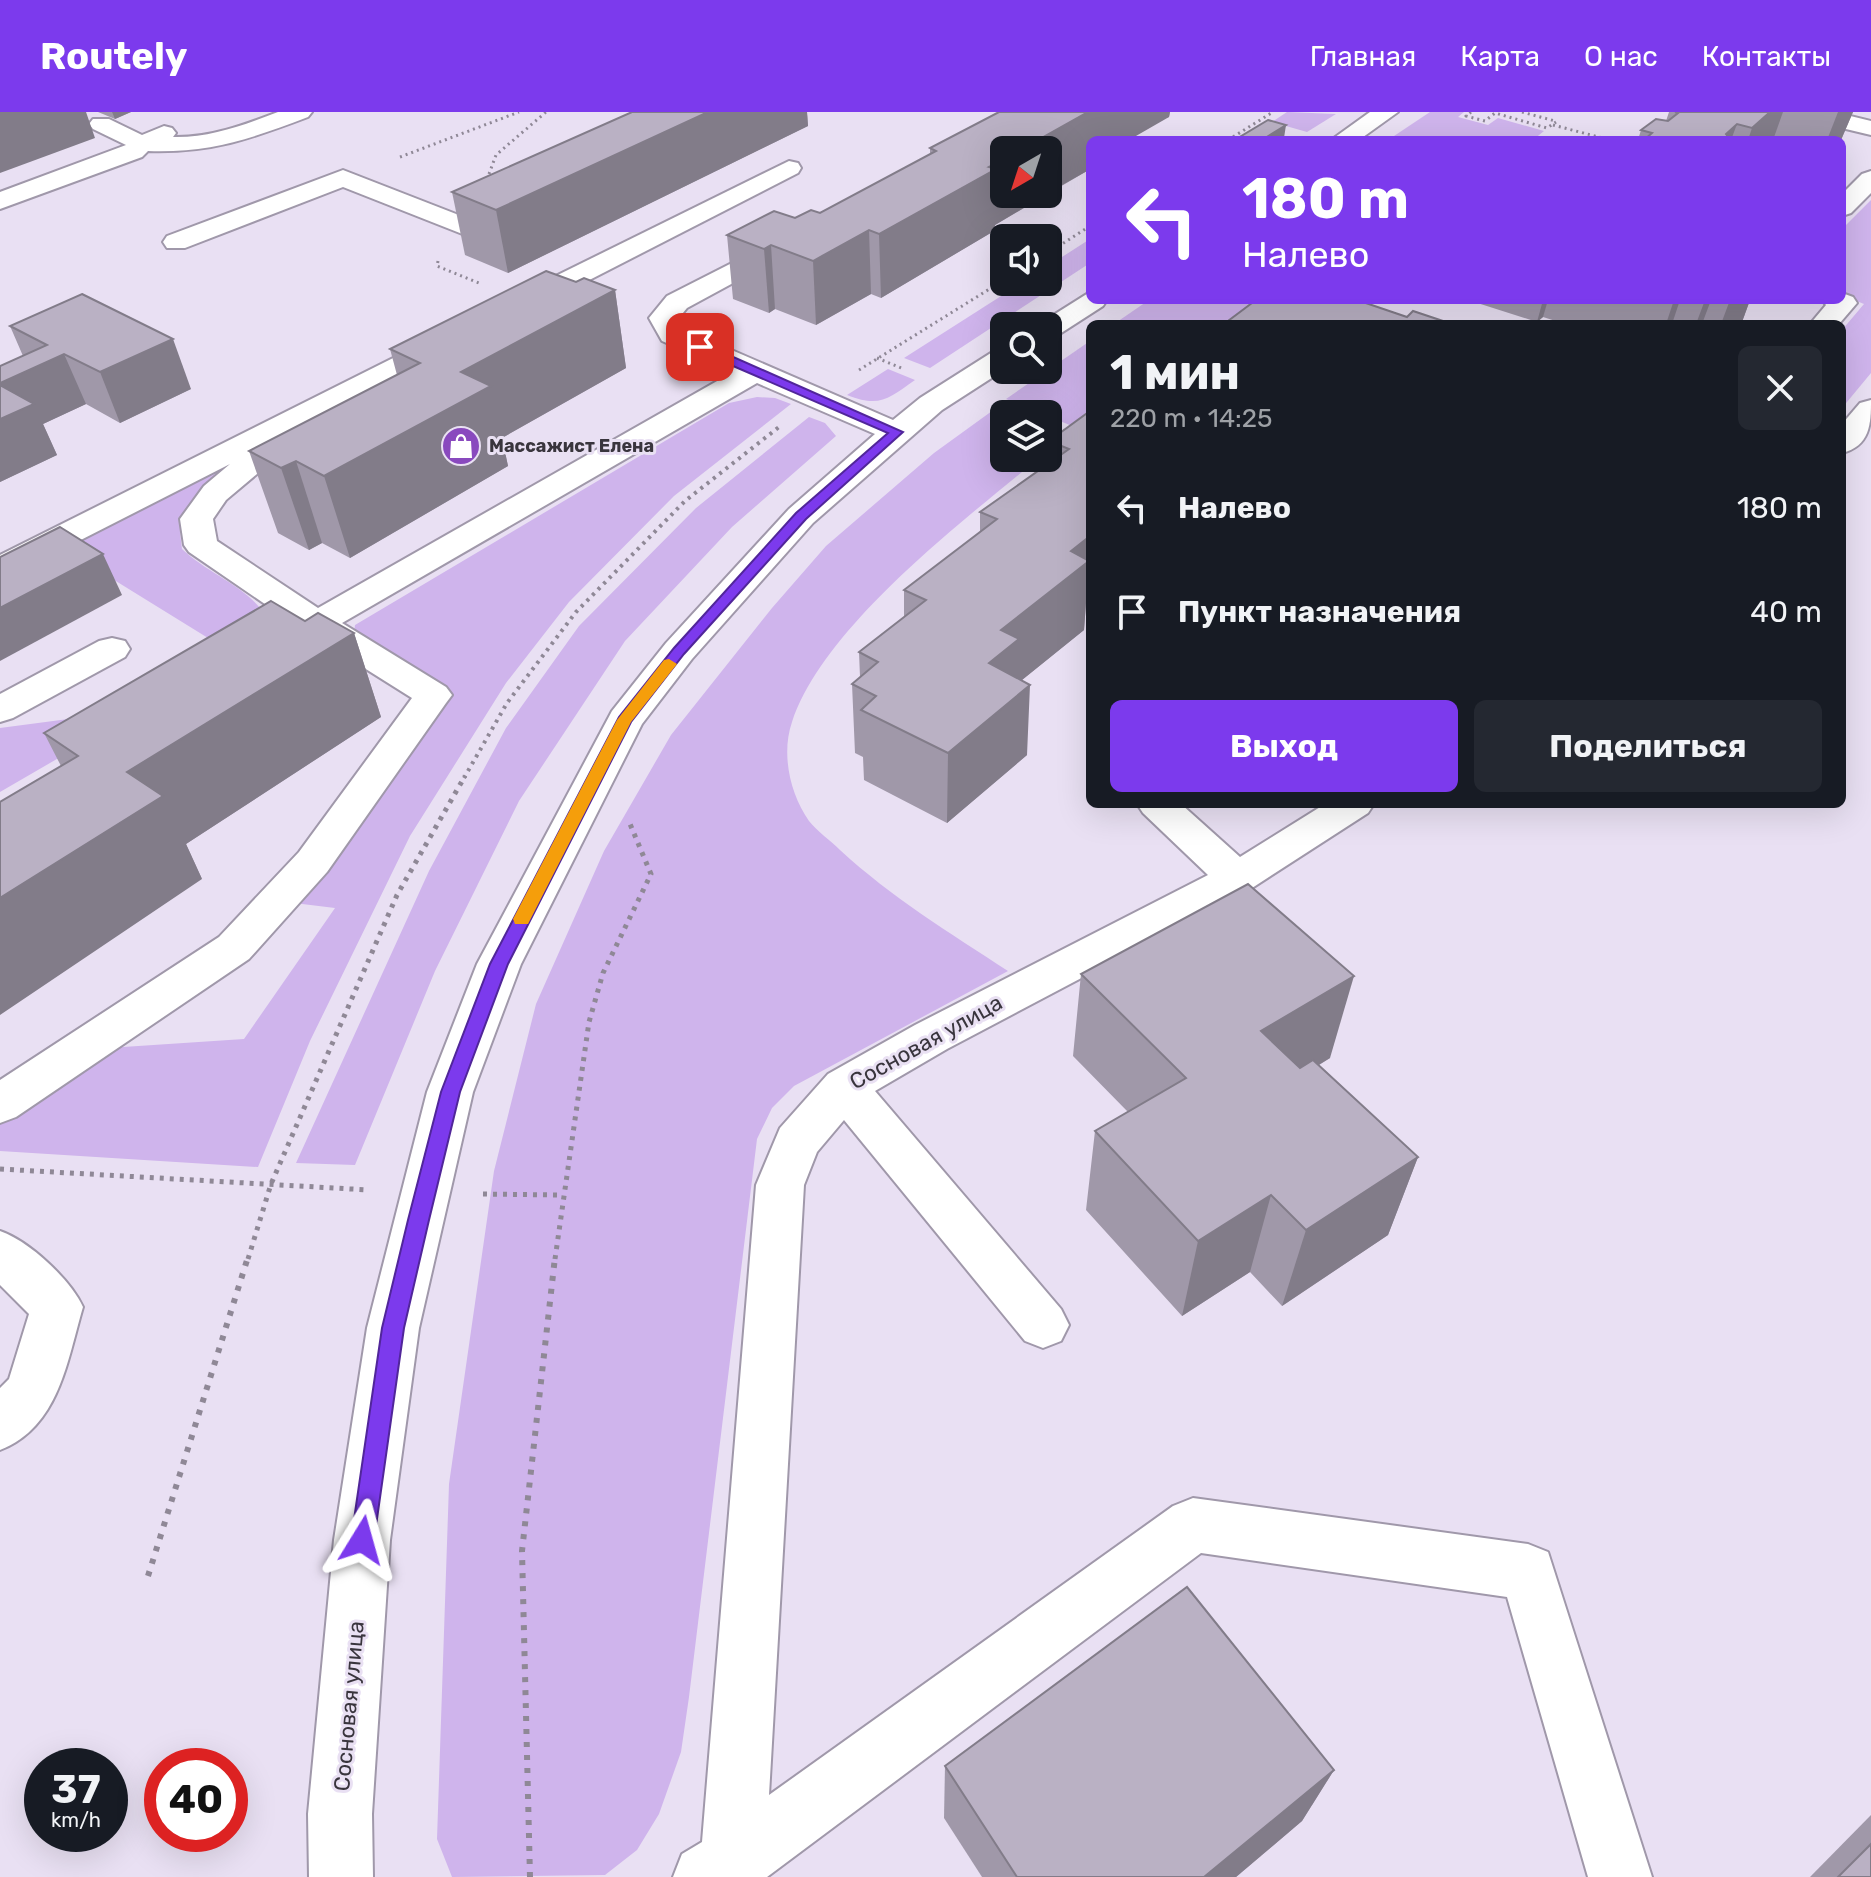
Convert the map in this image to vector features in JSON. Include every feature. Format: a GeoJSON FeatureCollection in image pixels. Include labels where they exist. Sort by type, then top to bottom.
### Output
{"type":"FeatureCollection","features":[{"type":"Feature","properties":{"kind":"street"},"geometry":{"type":"LineString","coordinates":[[94,121],[142,144],[184,145],[221,140],[300,112]]}},
{"type":"Feature","properties":{"kind":"street"},"geometry":{"type":"LineString","coordinates":[[1349,136],[1386,112]]}},
{"type":"Feature","properties":{"kind":"street"},"geometry":{"type":"LineString","coordinates":[[1812,114],[1871,128]]}},
{"type":"Feature","properties":{"kind":"street"},"geometry":{"type":"LineString","coordinates":[[0,201],[133,152],[142,144],[207,116]]}},
{"type":"Feature","properties":{"kind":"street"},"geometry":{"type":"LineString","coordinates":[[497,316],[789,168]]}},
{"type":"Feature","properties":{"kind":"street"},"geometry":{"type":"LineString","coordinates":[[176,242],[343,178],[470,229],[539,197]]}},
{"type":"Feature","properties":{"kind":"street"},"geometry":{"type":"LineString","coordinates":[[1846,204],[1871,179]]}},
{"type":"Feature","properties":{"kind":"street"},"geometry":{"type":"LineString","coordinates":[[806,233],[677,302],[663,318],[672,335],[896,432]]}},
{"type":"Feature","properties":{"kind":"street"},"geometry":{"type":"LineString","coordinates":[[1062,320],[1087,304]]}},
{"type":"Feature","properties":{"kind":"street"},"geometry":{"type":"LineString","coordinates":[[1828,320],[1842,304]]}},
{"type":"Feature","properties":{"kind":"street"},"geometry":{"type":"LineString","coordinates":[[0,568],[470,330]]}},
{"type":"Feature","properties":{"kind":"street","name":"Сосновая улица"},"geometry":{"type":"LineString","coordinates":[[341,1877],[340,1814],[362,1540],[393,1328],[450,1092],[499,964],[625,720],[689,640],[801,516],[931,404],[990,366]]}},
{"type":"Feature","properties":{"kind":"street"},"geometry":{"type":"LineString","coordinates":[[278,646],[756,371]]}},
{"type":"Feature","properties":{"kind":"street"},"geometry":{"type":"LineString","coordinates":[[1846,439],[1871,409]]}},
{"type":"Feature","properties":{"kind":"street"},"geometry":{"type":"LineString","coordinates":[[0,1104],[234,948],[313,862],[433,695],[317,623],[201,545],[196,519],[215,493],[308,413]]}},
{"type":"Feature","properties":{"kind":"street"},"geometry":{"type":"LineString","coordinates":[[0,710],[112,649]]}},
{"type":"Feature","properties":{"kind":"street"},"geometry":{"type":"LineString","coordinates":[[1161,808],[1237,878]]}},
{"type":"Feature","properties":{"kind":"street","name":"Сосновая улица"},"geometry":{"type":"LineString","coordinates":[[724,1871],[780,1185],[797,1142],[844,1087],[931,1037],[1237,878],[1348,808]]}},
{"type":"Feature","properties":{"kind":"street"},"geometry":{"type":"LineString","coordinates":[[844,1087],[1043,1325]]}},
{"type":"Feature","properties":{"kind":"street"},"geometry":{"type":"LineString","coordinates":[[0,1252],[57,1307],[31,1393],[0,1425]]}},
{"type":"Feature","properties":{"kind":"street"},"geometry":{"type":"LineString","coordinates":[[724,1871],[1193,1525],[1528,1572],[1620,1877]]}},
{"type":"Feature","properties":{"kind":"path"},"geometry":{"type":"LineString","coordinates":[[343,178],[519,112]]}},
{"type":"Feature","properties":{"kind":"path"},"geometry":{"type":"LineString","coordinates":[[1234,136],[1273,112]]}},
{"type":"Feature","properties":{"kind":"path"},"geometry":{"type":"LineString","coordinates":[[1471,112],[1466,116],[1485,121],[1495,113],[1547,128],[1556,122],[1522,112]]}},
{"type":"Feature","properties":{"kind":"path"},"geometry":{"type":"LineString","coordinates":[[1552,125],[1595,136]]}},
{"type":"Feature","properties":{"kind":"path"},"geometry":{"type":"LineString","coordinates":[[1062,244],[1086,229]]}},
{"type":"Feature","properties":{"kind":"path"},"geometry":{"type":"LineString","coordinates":[[148,1576],[271,1184],[397,895],[507,703],[576,612],[685,501],[817,397],[990,289]]}},
{"type":"Feature","properties":{"kind":"path"},"geometry":{"type":"LineString","coordinates":[[1062,430],[1069,433]]}},
{"type":"Feature","properties":{"kind":"path"},"geometry":{"type":"LineString","coordinates":[[530,1877],[522,1551],[562,1195],[589,1022],[603,973],[651,874],[602,762]]}},
{"type":"Feature","properties":{"kind":"path"},"geometry":{"type":"LineString","coordinates":[[0,1169],[425,1193],[562,1195]]}},
{"type":"Feature","properties":{"kind":"shaded area"},"geometry":{"type":"Polygon","coordinates":[[[1287,112],[1336,114],[1307,132],[1272,122],[1287,112]]]}},
{"type":"Feature","properties":{"kind":"shaded area"},"geometry":{"type":"Polygon","coordinates":[[[1430,112],[1464,112],[1458,117],[1488,125],[1498,118],[1544,131],[1538,136],[1394,136],[1430,112]]]}},
{"type":"Feature","properties":{"kind":"shaded area"},"geometry":{"type":"Polygon","coordinates":[[[1871,200],[1871,373],[1846,403],[1846,325],[1864,304],[1846,297],[1846,225],[1871,200]]]}},
{"type":"Feature","properties":{"kind":"shaded area"},"geometry":{"type":"Polygon","coordinates":[[[1086,242],[1086,266],[1062,281],[1062,257],[1086,242]]]}},
{"type":"Feature","properties":{"kind":"shaded area"},"geometry":{"type":"Polygon","coordinates":[[[1001,296],[1040,296],[1015,312],[990,312],[990,329],[930,368],[904,358],[1001,296]]]}},
{"type":"Feature","properties":{"kind":"shaded area"},"geometry":{"type":"Polygon","coordinates":[[[1143,304],[1317,304],[1296,320],[1120,320],[1143,304]]]}},
{"type":"Feature","properties":{"kind":"shaded area"},"geometry":{"type":"Polygon","coordinates":[[[1086,344],[1086,422],[1077,428],[1062,422],[1062,400],[1006,399],[1028,384],[1062,384],[1062,360],[1086,344]]]}},
{"type":"Feature","properties":{"kind":"shaded area"},"geometry":{"type":"Polygon","coordinates":[[[888,369],[915,380],[883,400],[868,401],[847,395],[888,369]]]}},
{"type":"Feature","properties":{"kind":"shaded area"},"geometry":{"type":"Polygon","coordinates":[[[757,397],[775,398],[791,404],[674,496],[569,602],[506,683],[410,836],[310,1041],[258,1167],[0,1151],[0,1120],[108,1048],[244,1039],[335,908],[294,903],[447,696],[354,633],[355,625],[729,403],[757,397]]]}},
{"type":"Feature","properties":{"kind":"shaded area"},"geometry":{"type":"Polygon","coordinates":[[[990,412],[990,472],[1022,472],[935,544],[864,613],[833,649],[809,686],[792,722],[787,747],[789,773],[797,799],[809,821],[859,867],[900,899],[1008,971],[794,1086],[772,1108],[757,1139],[681,1752],[659,1814],[637,1850],[605,1875],[452,1877],[437,1839],[449,1484],[494,1171],[536,1004],[604,851],[671,735],[772,608],[826,546],[934,453],[990,412]]]}},
{"type":"Feature","properties":{"kind":"shaded area"},"geometry":{"type":"Polygon","coordinates":[[[809,417],[825,423],[836,436],[732,527],[625,641],[519,801],[435,971],[355,1165],[296,1163],[429,871],[506,728],[579,626],[696,508],[809,417]]]}},
{"type":"Feature","properties":{"kind":"shaded area"},"geometry":{"type":"Polygon","coordinates":[[[246,452],[194,499],[182,517],[180,528],[182,549],[236,587],[264,613],[243,651],[0,792],[0,728],[76,718],[208,638],[64,549],[246,452]]]}},
{"type":"Feature","properties":{"kind":"building"},"geometry":{"type":"Polygon","coordinates":[[[632,112],[708,112],[496,210],[452,192],[632,112]]]}},
{"type":"Feature","properties":{"kind":"building"},"geometry":{"type":"Polygon","coordinates":[[[999,112],[1088,112],[1045,136],[990,136],[990,172],[879,234],[869,230],[813,261],[771,245],[764,249],[727,235],[774,211],[795,218],[811,210],[820,213],[936,151],[930,148],[999,112]]]}},
{"type":"Feature","properties":{"kind":"building"},"geometry":{"type":"Polygon","coordinates":[[[1675,112],[1770,112],[1752,128],[1737,124],[1726,134],[1728,136],[1649,136],[1652,133],[1641,130],[1656,119],[1668,121],[1678,113],[1675,112]]]}},
{"type":"Feature","properties":{"kind":"building"},"geometry":{"type":"Polygon","coordinates":[[[1268,120],[1286,125],[1268,136],[1241,136],[1268,120]]]}},
{"type":"Feature","properties":{"kind":"building"},"geometry":{"type":"Polygon","coordinates":[[[546,271],[576,282],[584,278],[615,290],[461,372],[491,386],[324,476],[296,461],[281,468],[249,451],[420,363],[390,349],[546,271]]]}},
{"type":"Feature","properties":{"kind":"building"},"geometry":{"type":"Polygon","coordinates":[[[82,294],[173,339],[100,372],[64,354],[0,383],[0,366],[47,345],[10,326],[82,294]]]}},
{"type":"Feature","properties":{"kind":"building"},"geometry":{"type":"Polygon","coordinates":[[[1251,304],[1369,304],[1407,317],[1413,311],[1440,320],[1229,320],[1251,304]]]}},
{"type":"Feature","properties":{"kind":"building"},"geometry":{"type":"Polygon","coordinates":[[[0,385],[34,404],[0,419],[0,385]]]}},
{"type":"Feature","properties":{"kind":"building"},"geometry":{"type":"Polygon","coordinates":[[[1086,414],[1086,539],[1071,551],[1086,559],[1086,563],[1001,630],[1019,639],[989,663],[1030,685],[948,753],[861,710],[876,696],[852,684],[878,662],[859,652],[926,600],[904,590],[997,519],[980,512],[1037,472],[1062,472],[1062,454],[1069,449],[1062,446],[1062,431],[1086,414]]]}},
{"type":"Feature","properties":{"kind":"building"},"geometry":{"type":"Polygon","coordinates":[[[60,527],[103,554],[0,608],[0,557],[60,527]]]}},
{"type":"Feature","properties":{"kind":"building"},"geometry":{"type":"Polygon","coordinates":[[[271,601],[305,621],[318,613],[354,633],[127,772],[163,796],[0,898],[0,802],[78,756],[44,733],[271,601]]]}},
{"type":"Feature","properties":{"kind":"building"},"geometry":{"type":"Polygon","coordinates":[[[1248,884],[1354,976],[1261,1031],[1300,1068],[1313,1060],[1418,1157],[1306,1230],[1271,1195],[1198,1241],[1095,1131],[1186,1078],[1081,974],[1248,884]]]}},
{"type":"Feature","properties":{"kind":"building"},"geometry":{"type":"Polygon","coordinates":[[[1187,1587],[1334,1770],[1204,1877],[1017,1877],[945,1766],[1187,1587]]]}},
{"type":"Feature","properties":{"kind":"building"},"geometry":{"type":"Polygon","coordinates":[[[1871,1844],[1871,1877],[1838,1877],[1871,1844]]]}},
{"type":"Feature","properties":{"kind":"slow traffic"},"geometry":{"type":"LineString","coordinates":[[522,919],[625,720],[669,664]]}},
{"type":"Feature","properties":{"kind":"place","name":"Массажист Елена"},"geometry":{"type":"Point","coordinates":[461,446]}},
{"type":"Feature","properties":{"kind":"route"},"geometry":{"type":"LineString","coordinates":[[362,1540],[393,1328],[418,1220],[450,1092],[499,964],[625,720],[679,651],[801,516],[896,432],[700,347]]}}]}
